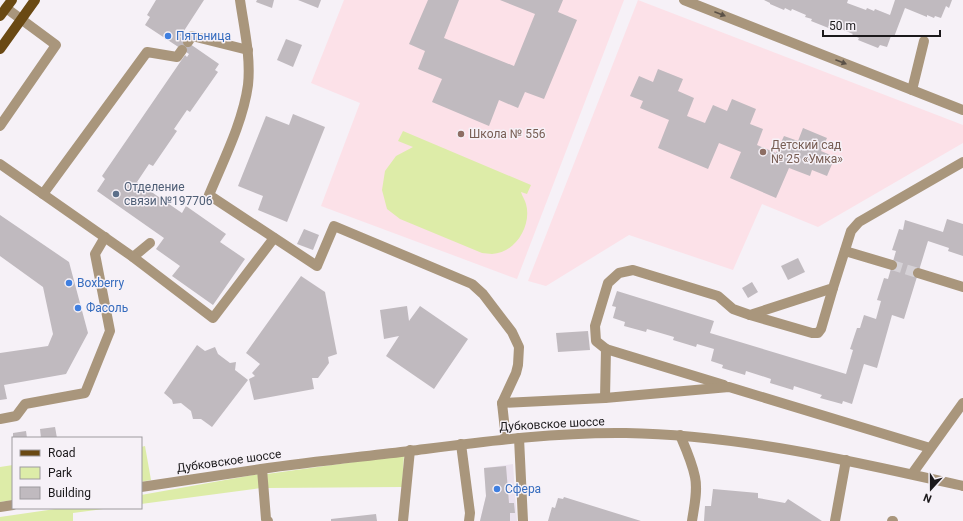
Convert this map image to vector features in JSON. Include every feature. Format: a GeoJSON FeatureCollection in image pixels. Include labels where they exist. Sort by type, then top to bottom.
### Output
{"type":"FeatureCollection","features":[{"type":"Feature","properties":{"kind":"main road"},"geometry":{"type":"LineString","coordinates":[[0,49],[35,0]]}},
{"type":"Feature","properties":{"kind":"street"},"geometry":{"type":"LineString","coordinates":[[240,0],[248,50],[248,84],[242,112],[209,195],[317,266],[334,226],[472,284],[483,294],[512,332],[519,347],[516,373],[502,403],[506,439]]}},
{"type":"Feature","properties":{"kind":"street"},"geometry":{"type":"LineString","coordinates":[[684,0],[963,110]]}},
{"type":"Feature","properties":{"kind":"street"},"geometry":{"type":"LineString","coordinates":[[0,126],[56,45],[6,8]]}},
{"type":"Feature","properties":{"kind":"street"},"geometry":{"type":"LineString","coordinates":[[43,194],[147,52],[177,57],[192,36],[248,50]]}},
{"type":"Feature","properties":{"kind":"street"},"geometry":{"type":"LineString","coordinates":[[912,90],[924,41]]}},
{"type":"Feature","properties":{"kind":"street"},"geometry":{"type":"LineString","coordinates":[[930,448],[606,349],[596,340],[595,326],[608,283],[619,274],[633,270],[718,296],[733,309],[812,333],[818,332],[821,328],[853,226],[963,162]]}},
{"type":"Feature","properties":{"kind":"street"},"geometry":{"type":"LineString","coordinates":[[0,164],[133,257],[213,318],[274,238]]}},
{"type":"Feature","properties":{"kind":"street"},"geometry":{"type":"LineString","coordinates":[[0,418],[16,416],[25,404],[85,392],[110,331],[95,254],[104,237]]}},
{"type":"Feature","properties":{"kind":"street"},"geometry":{"type":"LineString","coordinates":[[133,257],[150,243]]}},
{"type":"Feature","properties":{"kind":"street"},"geometry":{"type":"LineString","coordinates":[[845,251],[892,265]]}},
{"type":"Feature","properties":{"kind":"street"},"geometry":{"type":"LineString","coordinates":[[918,273],[963,287]]}},
{"type":"Feature","properties":{"kind":"street"},"geometry":{"type":"LineString","coordinates":[[750,314],[833,288]]}},
{"type":"Feature","properties":{"kind":"street"},"geometry":{"type":"LineString","coordinates":[[605,398],[606,349]]}},
{"type":"Feature","properties":{"kind":"street"},"geometry":{"type":"LineString","coordinates":[[502,403],[605,398],[729,387]]}},
{"type":"Feature","properties":{"kind":"street"},"geometry":{"type":"LineString","coordinates":[[912,474],[963,403]]}},
{"type":"Feature","properties":{"kind":"street","name":"Дубковское шоссе"},"geometry":{"type":"LineString","coordinates":[[142,487],[262,469],[461,444],[569,434],[625,433],[680,436],[764,446],[846,460],[963,486]]}},
{"type":"Feature","properties":{"kind":"street"},"geometry":{"type":"LineString","coordinates":[[680,436],[689,455],[696,478],[692,521]]}},
{"type":"Feature","properties":{"kind":"street"},"geometry":{"type":"LineString","coordinates":[[518,438],[523,521]]}},
{"type":"Feature","properties":{"kind":"street"},"geometry":{"type":"LineString","coordinates":[[461,444],[470,513],[469,521]]}},
{"type":"Feature","properties":{"kind":"street"},"geometry":{"type":"LineString","coordinates":[[403,521],[410,450]]}},
{"type":"Feature","properties":{"kind":"street"},"geometry":{"type":"LineString","coordinates":[[835,521],[846,460]]}},
{"type":"Feature","properties":{"kind":"street"},"geometry":{"type":"LineString","coordinates":[[262,469],[266,519],[268,521]]}},
{"type":"Feature","properties":{"kind":"street"},"geometry":{"type":"LineString","coordinates":[[0,507],[12,505]]}},
{"type":"Feature","properties":{"kind":"shaded area","name":"Школа № 556"},"geometry":{"type":"Polygon","coordinates":[[[344,0],[624,0],[517,279],[321,206],[360,103],[311,83],[344,0]]]}},
{"type":"Feature","properties":{"kind":"shaded area","name":"Детский сад № 25 «Умка»"},"geometry":{"type":"Polygon","coordinates":[[[638,0],[963,125],[963,143],[818,227],[762,204],[733,270],[629,235],[546,286],[528,281],[638,0]]]}},
{"type":"Feature","properties":{"kind":"shaded area"},"geometry":{"type":"Polygon","coordinates":[[[513,464],[517,521],[480,521],[486,496],[484,468],[513,464]]]}},
{"type":"Feature","properties":{"kind":"green space"},"geometry":{"type":"Polygon","coordinates":[[[403,131],[531,185],[527,194],[521,192],[526,204],[527,221],[515,243],[508,249],[501,252],[492,254],[482,253],[400,219],[387,209],[382,190],[385,171],[396,156],[413,147],[398,141],[403,131]]]}},
{"type":"Feature","properties":{"kind":"green space"},"geometry":{"type":"Polygon","coordinates":[[[145,446],[151,480],[142,482],[142,447],[145,446]]]}},
{"type":"Feature","properties":{"kind":"green space"},"geometry":{"type":"Polygon","coordinates":[[[404,455],[402,487],[268,488],[267,474],[404,455]]]}},
{"type":"Feature","properties":{"kind":"green space"},"geometry":{"type":"Polygon","coordinates":[[[12,465],[12,500],[0,502],[0,467],[12,465]]]}},
{"type":"Feature","properties":{"kind":"green space"},"geometry":{"type":"Polygon","coordinates":[[[259,474],[261,488],[142,504],[142,495],[259,474]]]}},
{"type":"Feature","properties":{"kind":"green space"},"geometry":{"type":"Polygon","coordinates":[[[55,509],[103,509],[73,513],[73,521],[0,521],[0,517],[55,509]]]}},
{"type":"Feature","properties":{"kind":"building"},"geometry":{"type":"Polygon","coordinates":[[[156,0],[204,0],[180,37],[219,64],[215,70],[218,72],[190,112],[187,110],[174,129],[177,131],[153,166],[149,164],[137,182],[182,213],[186,206],[226,234],[220,242],[245,259],[213,305],[172,276],[180,266],[156,249],[164,238],[97,191],[105,179],[102,176],[185,55],[187,57],[189,54],[145,25],[150,17],[147,15],[156,0]]]}},
{"type":"Feature","properties":{"kind":"building"},"geometry":{"type":"Polygon","coordinates":[[[257,0],[274,0],[272,8],[256,2],[257,0]]]}},
{"type":"Feature","properties":{"kind":"building"},"geometry":{"type":"Polygon","coordinates":[[[298,0],[321,0],[318,8],[298,0]]]}},
{"type":"Feature","properties":{"kind":"building"},"geometry":{"type":"Polygon","coordinates":[[[428,0],[459,0],[444,38],[514,66],[535,14],[500,0],[563,0],[558,12],[577,20],[544,99],[525,92],[518,108],[499,100],[489,126],[432,102],[442,79],[418,69],[425,51],[409,44],[428,0]]]}},
{"type":"Feature","properties":{"kind":"building"},"geometry":{"type":"Polygon","coordinates":[[[764,0],[848,0],[847,3],[866,10],[867,8],[874,11],[875,9],[890,15],[895,0],[952,0],[949,8],[946,6],[941,18],[935,16],[934,18],[927,15],[927,17],[905,8],[894,37],[891,36],[887,47],[880,45],[878,48],[858,40],[859,38],[852,35],[853,34],[839,28],[838,30],[832,27],[831,29],[811,21],[812,19],[805,17],[806,15],[792,9],[791,11],[785,8],[784,10],[764,0]]]}},
{"type":"Feature","properties":{"kind":"building"},"geometry":{"type":"Polygon","coordinates":[[[286,39],[302,45],[293,67],[277,60],[286,39]]]}},
{"type":"Feature","properties":{"kind":"building"},"geometry":{"type":"Polygon","coordinates":[[[658,69],[683,79],[678,91],[694,98],[687,116],[705,123],[713,105],[727,111],[732,99],[756,109],[750,124],[763,129],[757,145],[776,153],[784,136],[798,141],[803,128],[827,138],[821,151],[835,157],[827,176],[812,170],[810,176],[789,168],[776,198],[730,178],[741,152],[719,143],[708,169],[658,148],[669,120],[640,108],[643,101],[630,96],[639,76],[653,82],[658,69]]]}},
{"type":"Feature","properties":{"kind":"building"},"geometry":{"type":"Polygon","coordinates":[[[293,114],[325,127],[287,222],[258,210],[263,196],[238,186],[266,116],[289,125],[293,114]]]}},
{"type":"Feature","properties":{"kind":"building"},"geometry":{"type":"Polygon","coordinates":[[[0,215],[69,262],[88,333],[66,374],[4,385],[7,399],[0,400],[0,353],[48,346],[53,334],[43,287],[0,256],[0,215]]]}},
{"type":"Feature","properties":{"kind":"building"},"geometry":{"type":"Polygon","coordinates":[[[947,219],[963,224],[963,256],[948,251],[949,248],[928,241],[904,319],[892,315],[877,368],[864,364],[852,404],[843,401],[842,404],[820,398],[822,395],[794,386],[793,390],[770,383],[771,379],[746,371],[745,375],[722,368],[723,365],[711,361],[714,349],[697,344],[696,347],[673,340],[674,337],[647,329],[646,332],[624,326],[625,322],[613,318],[616,307],[612,306],[617,291],[714,321],[710,333],[846,374],[853,350],[850,349],[857,328],[860,328],[864,315],[876,319],[881,301],[877,300],[884,278],[888,279],[896,251],[892,250],[899,229],[903,230],[905,220],[943,232],[947,219]]]}},
{"type":"Feature","properties":{"kind":"building"},"geometry":{"type":"Polygon","coordinates":[[[304,229],[319,235],[313,250],[297,244],[304,229]]]}},
{"type":"Feature","properties":{"kind":"building"},"geometry":{"type":"Polygon","coordinates":[[[798,258],[805,272],[788,280],[781,266],[798,258]]]}},
{"type":"Feature","properties":{"kind":"building"},"geometry":{"type":"Polygon","coordinates":[[[301,276],[325,292],[337,354],[328,357],[329,363],[318,378],[312,378],[314,389],[254,400],[249,379],[255,376],[252,373],[260,364],[246,353],[301,276]]]}},
{"type":"Feature","properties":{"kind":"building"},"geometry":{"type":"Polygon","coordinates":[[[752,282],[758,292],[748,298],[742,288],[752,282]]]}},
{"type":"Feature","properties":{"kind":"building"},"geometry":{"type":"Polygon","coordinates":[[[407,306],[409,321],[420,306],[468,339],[434,389],[386,356],[399,336],[384,339],[380,310],[407,306]]]}},
{"type":"Feature","properties":{"kind":"building"},"geometry":{"type":"Polygon","coordinates":[[[588,331],[590,350],[558,352],[556,333],[588,331]]]}},
{"type":"Feature","properties":{"kind":"building"},"geometry":{"type":"Polygon","coordinates":[[[197,345],[205,351],[215,347],[218,354],[230,363],[236,362],[235,370],[248,380],[212,427],[201,419],[193,419],[191,411],[181,403],[173,404],[172,400],[164,393],[197,345]]]}},
{"type":"Feature","properties":{"kind":"building"},"geometry":{"type":"Polygon","coordinates":[[[55,427],[57,437],[41,437],[40,429],[55,427]]]}},
{"type":"Feature","properties":{"kind":"building"},"geometry":{"type":"Polygon","coordinates":[[[26,431],[27,437],[13,437],[13,433],[26,431]]]}},
{"type":"Feature","properties":{"kind":"building"},"geometry":{"type":"Polygon","coordinates":[[[506,466],[509,503],[514,503],[515,513],[510,513],[510,521],[480,521],[486,496],[484,468],[506,466]]]}},
{"type":"Feature","properties":{"kind":"building"},"geometry":{"type":"Polygon","coordinates":[[[713,489],[758,493],[758,498],[785,503],[788,499],[822,521],[704,521],[705,506],[711,506],[713,489]]]}},
{"type":"Feature","properties":{"kind":"building"},"geometry":{"type":"Polygon","coordinates":[[[564,497],[641,521],[548,521],[552,507],[555,508],[558,498],[563,499],[564,497]]]}},
{"type":"Feature","properties":{"kind":"building"},"geometry":{"type":"Polygon","coordinates":[[[376,514],[377,521],[331,521],[331,519],[376,514]]]}},
{"type":"Feature","properties":{"kind":"tunnel"},"geometry":{"type":"LineString","coordinates":[[892,265],[918,273]]}},
{"type":"Feature","properties":{"kind":"place","name":"Пятьница"},"geometry":{"type":"Point","coordinates":[168,36]}},
{"type":"Feature","properties":{"kind":"place","name":"Школа № 556"},"geometry":{"type":"Point","coordinates":[461,134]}},
{"type":"Feature","properties":{"kind":"place","name":"Детский сад № 25 «Умка»"},"geometry":{"type":"Point","coordinates":[763,152]}},
{"type":"Feature","properties":{"kind":"place","name":"Отделение связи №197706"},"geometry":{"type":"Point","coordinates":[116,194]}},
{"type":"Feature","properties":{"kind":"place","name":"Boxberry"},"geometry":{"type":"Point","coordinates":[69,283]}},
{"type":"Feature","properties":{"kind":"place","name":"Фасоль"},"geometry":{"type":"Point","coordinates":[78,308]}},
{"type":"Feature","properties":{"kind":"place","name":"Сфера"},"geometry":{"type":"Point","coordinates":[497,489]}}]}
